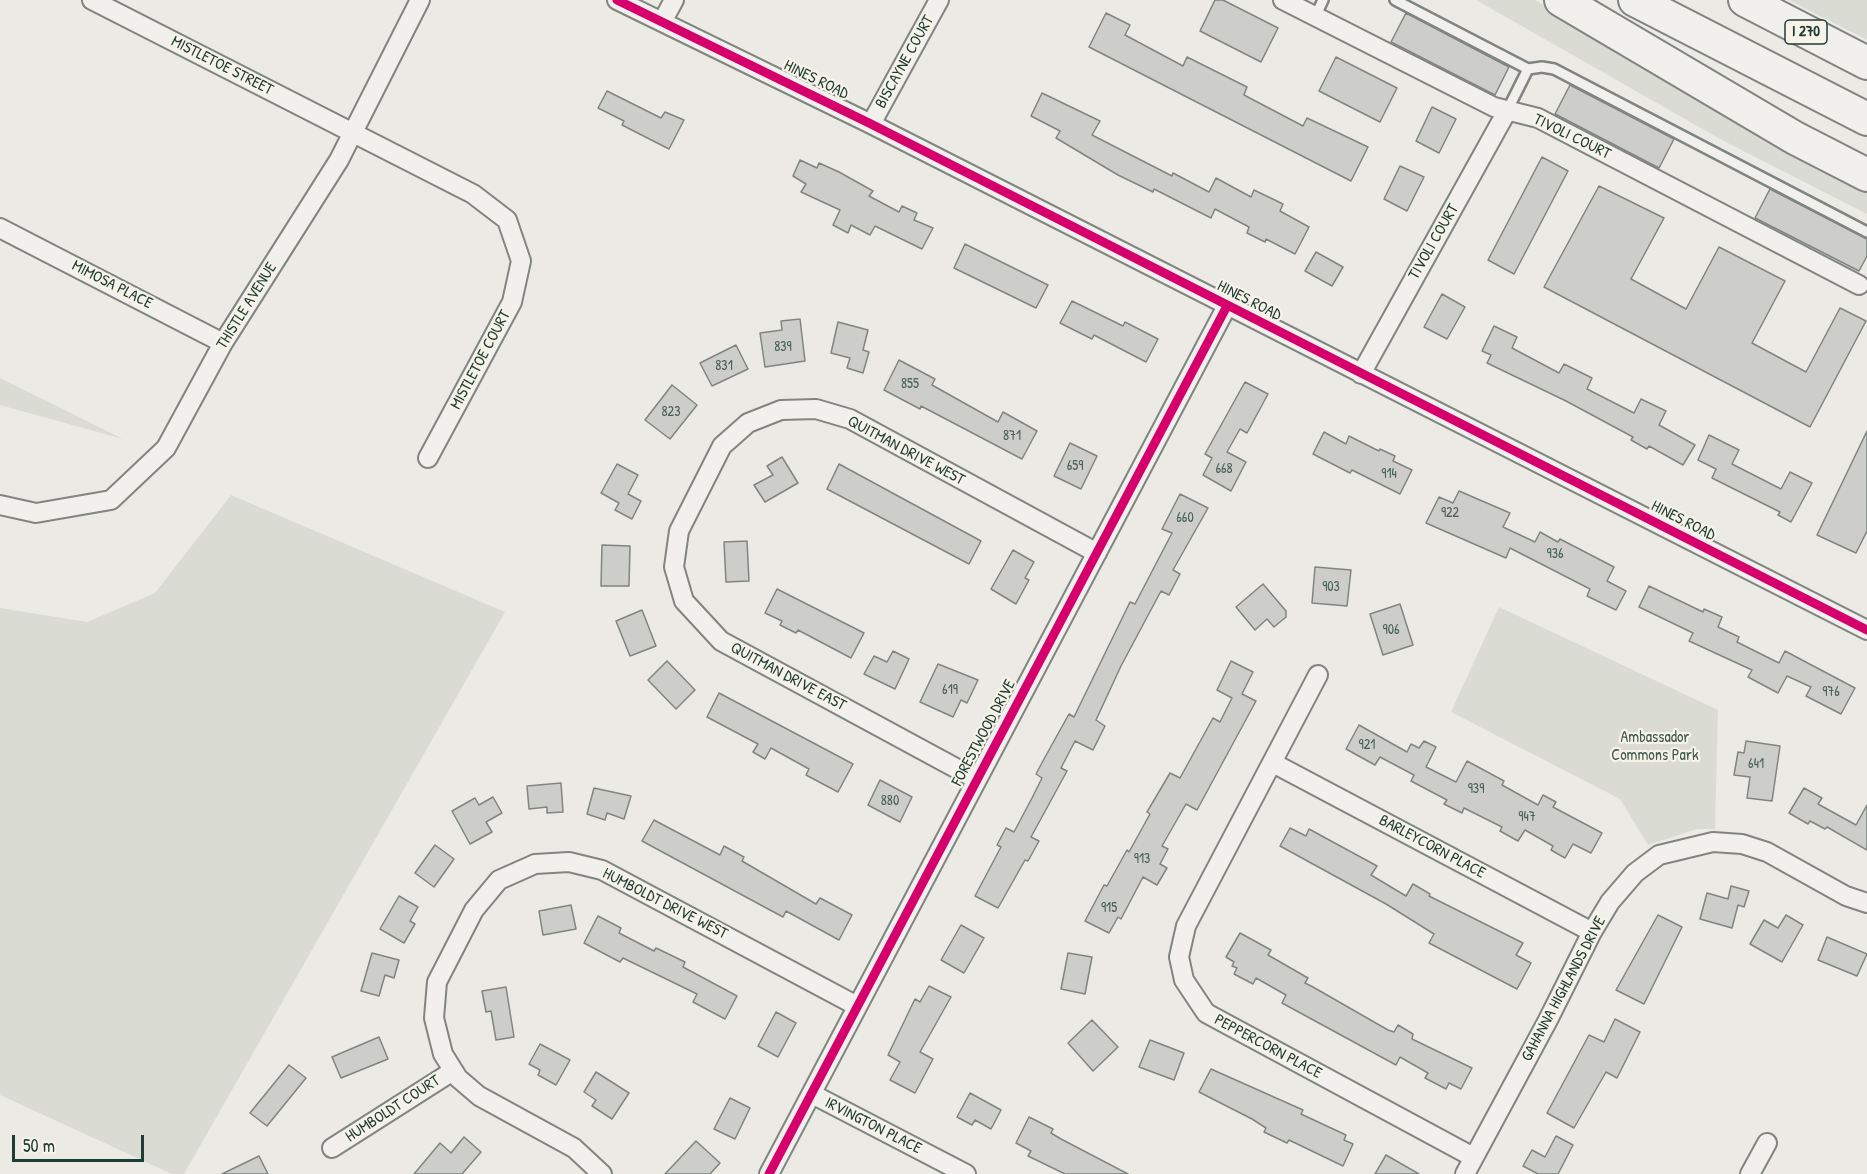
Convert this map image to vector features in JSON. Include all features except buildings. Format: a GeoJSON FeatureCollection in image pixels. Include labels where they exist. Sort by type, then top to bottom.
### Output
{"type":"FeatureCollection","features":[{"type":"Feature","properties":{"kind":"highway"},"geometry":{"type":"LineString","coordinates":[[1561,0],[1794,138],[1867,175]]}},
{"type":"Feature","properties":{"kind":"highway"},"geometry":{"type":"LineString","coordinates":[[1635,0],[1867,119]]}},
{"type":"Feature","properties":{"kind":"highway","name":"I 270"},"geometry":{"type":"LineString","coordinates":[[1745,0],[1867,63]]}},
{"type":"Feature","properties":{"kind":"street","name":"MISTLETOE STREET"},"geometry":{"type":"LineString","coordinates":[[92,0],[353,133]]}},
{"type":"Feature","properties":{"kind":"street","name":"THISTLE AVENUE"},"geometry":{"type":"LineString","coordinates":[[0,505],[36,513],[111,500],[166,448],[223,343],[339,160],[420,0]]}},
{"type":"Feature","properties":{"kind":"street","name":"HINES ROAD"},"geometry":{"type":"LineString","coordinates":[[617,0],[871,124],[1361,374],[1865,625]]}},
{"type":"Feature","properties":{"kind":"street"},"geometry":{"type":"LineString","coordinates":[[662,22],[674,0]]}},
{"type":"Feature","properties":{"kind":"street","name":"BISCAYNE COURT"},"geometry":{"type":"LineString","coordinates":[[871,124],[939,0]]}},
{"type":"Feature","properties":{"kind":"street","name":"TIVOLI COURT"},"geometry":{"type":"LineString","coordinates":[[1282,0],[1494,107],[1538,118],[1863,284]]}},
{"type":"Feature","properties":{"kind":"street","name":"TIVOLI COURT"},"geometry":{"type":"LineString","coordinates":[[1361,374],[1507,111]]}},
{"type":"Feature","properties":{"kind":"street","name":"MISTLETOE COURT"},"geometry":{"type":"LineString","coordinates":[[353,133],[473,194],[507,220],[521,261],[512,302],[428,458]]}},
{"type":"Feature","properties":{"kind":"street","name":"MIMOSA PLACE"},"geometry":{"type":"LineString","coordinates":[[0,228],[223,343]]}},
{"type":"Feature","properties":{"kind":"street","name":"FORESTWOOD DRIVE"},"geometry":{"type":"LineString","coordinates":[[769,1174],[1227,306]]}},
{"type":"Feature","properties":{"kind":"street","name":"QUITMAN DRIVE WEST"},"geometry":{"type":"LineString","coordinates":[[700,489],[722,446],[748,423],[781,410],[816,409],[850,419],[1097,553]]}},
{"type":"Feature","properties":{"kind":"street","name":"QUITMAN DRIVE EAST"},"geometry":{"type":"LineString","coordinates":[[700,489],[679,531],[674,567],[684,602],[721,641],[976,779]]}},
{"type":"Feature","properties":{"kind":"street","name":"PEPPERCORN PLACE"},"geometry":{"type":"LineString","coordinates":[[1318,675],[1186,926],[1179,957],[1184,980],[1206,1013],[1473,1157]]}},
{"type":"Feature","properties":{"kind":"street","name":"BARLEYCORN PLACE"},"geometry":{"type":"LineString","coordinates":[[1273,763],[1592,932]]}},
{"type":"Feature","properties":{"kind":"street","name":"GAHANNA HIGHLANDS DRIVE"},"geometry":{"type":"LineString","coordinates":[[1465,1174],[1610,902],[1635,873],[1659,855],[1713,842],[1742,844],[1767,852],[1846,896],[1867,903]]}},
{"type":"Feature","properties":{"kind":"street","name":"HUMBOLDT DRIVE WEST"},"geometry":{"type":"LineString","coordinates":[[453,1071],[443,1054],[434,1018],[437,982],[474,910],[499,880],[535,864],[569,862],[602,870],[857,1006]]}},
{"type":"Feature","properties":{"kind":"street"},"geometry":{"type":"LineString","coordinates":[[453,1071],[479,1096],[574,1148],[602,1174]]}},
{"type":"Feature","properties":{"kind":"street","name":"HUMBOLDT COURT"},"geometry":{"type":"LineString","coordinates":[[332,1148],[453,1071]]}},
{"type":"Feature","properties":{"kind":"street","name":"IRVINGTON PLACE"},"geometry":{"type":"LineString","coordinates":[[812,1094],[966,1174]]}},
{"type":"Feature","properties":{"kind":"street"},"geometry":{"type":"LineString","coordinates":[[1750,1174],[1767,1143]]}},
{"type":"Feature","properties":{"kind":"lane"},"geometry":{"type":"LineString","coordinates":[[1315,17],[1323,0]]}},
{"type":"Feature","properties":{"kind":"lane"},"geometry":{"type":"LineString","coordinates":[[1395,0],[1528,69],[1542,67],[1554,69],[1867,232]]}},
{"type":"Feature","properties":{"kind":"lane"},"geometry":{"type":"LineString","coordinates":[[1507,111],[1528,69]]}},
{"type":"Feature","properties":{"kind":"green space"},"geometry":{"type":"Polygon","coordinates":[[[1476,0],[1535,0],[1745,124],[1867,190],[1867,214],[1720,139],[1476,0]]]}},
{"type":"Feature","properties":{"kind":"green space"},"geometry":{"type":"Polygon","coordinates":[[[1789,0],[1867,0],[1867,40],[1789,0]]]}},
{"type":"Feature","properties":{"kind":"green space"},"geometry":{"type":"Polygon","coordinates":[[[0,378],[123,439],[0,405],[0,378]]]}},
{"type":"Feature","properties":{"kind":"green space"},"geometry":{"type":"Polygon","coordinates":[[[231,495],[505,612],[184,1174],[172,1174],[0,1095],[0,608],[87,622],[155,593],[231,495]]]}},
{"type":"Feature","properties":{"kind":"green space","name":"Ambassador Commons Park"},"geometry":{"type":"Polygon","coordinates":[[[1499,607],[1718,710],[1715,829],[1697,829],[1648,845],[1620,799],[1451,712],[1499,607]]]}},
{"type":"Feature","properties":{"kind":"cycle path"},"geometry":{"type":"LineString","coordinates":[[617,0],[871,124],[1867,630]]}},
{"type":"Feature","properties":{"kind":"cycle path"},"geometry":{"type":"LineString","coordinates":[[769,1174],[1227,306]]}}]}
